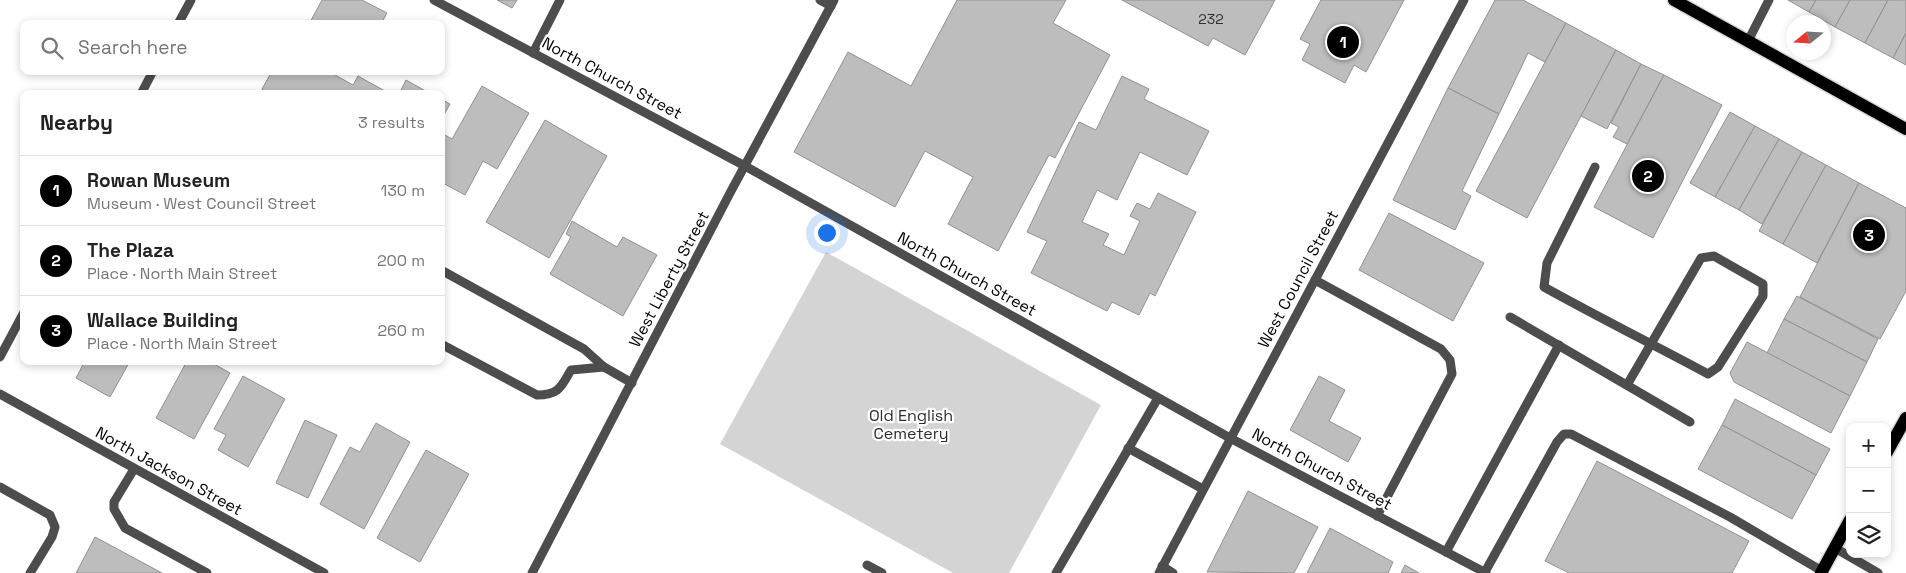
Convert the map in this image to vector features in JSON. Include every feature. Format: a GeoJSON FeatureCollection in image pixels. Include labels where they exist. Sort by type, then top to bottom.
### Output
{"type":"FeatureCollection","features":[{"type":"Feature","properties":{"kind":"main road"},"geometry":{"type":"LineString","coordinates":[[1674,0],[1906,129]]}},
{"type":"Feature","properties":{"kind":"main road"},"geometry":{"type":"LineString","coordinates":[[1891,445],[1906,418]]}},
{"type":"Feature","properties":{"kind":"main road"},"geometry":{"type":"LineString","coordinates":[[1822,572],[1846,527]]}},
{"type":"Feature","properties":{"kind":"street"},"geometry":{"type":"LineString","coordinates":[[180,20],[191,0]]}},
{"type":"Feature","properties":{"kind":"street","name":"North Church Street"},"geometry":{"type":"LineString","coordinates":[[434,0],[745,166],[1230,438],[1486,573]]}},
{"type":"Feature","properties":{"kind":"street"},"geometry":{"type":"LineString","coordinates":[[533,53],[560,0]]}},
{"type":"Feature","properties":{"kind":"street"},"geometry":{"type":"LineString","coordinates":[[820,0],[833,3]]}},
{"type":"Feature","properties":{"kind":"street","name":"West Council Street"},"geometry":{"type":"LineString","coordinates":[[1160,569],[1464,0]]}},
{"type":"Feature","properties":{"kind":"street"},"geometry":{"type":"LineString","coordinates":[[1748,41],[1769,0]]}},
{"type":"Feature","properties":{"kind":"street","name":"West Liberty Street"},"geometry":{"type":"LineString","coordinates":[[532,573],[745,166],[833,3]]}},
{"type":"Feature","properties":{"kind":"street"},"geometry":{"type":"LineString","coordinates":[[143,90],[151,75]]}},
{"type":"Feature","properties":{"kind":"street"},"geometry":{"type":"LineString","coordinates":[[1595,167],[1547,262],[1544,287],[1651,343],[1708,374],[1718,367],[1762,296],[1762,284],[1714,256],[1701,258],[1651,343],[1626,385]]}},
{"type":"Feature","properties":{"kind":"street"},"geometry":{"type":"LineString","coordinates":[[445,272],[584,349],[604,367],[632,382]]}},
{"type":"Feature","properties":{"kind":"street"},"geometry":{"type":"LineString","coordinates":[[1315,280],[1441,349],[1450,360],[1452,374],[1377,516]]}},
{"type":"Feature","properties":{"kind":"street"},"geometry":{"type":"LineString","coordinates":[[1510,317],[1690,422]]}},
{"type":"Feature","properties":{"kind":"street"},"geometry":{"type":"LineString","coordinates":[[0,357],[20,320]]}},
{"type":"Feature","properties":{"kind":"street"},"geometry":{"type":"LineString","coordinates":[[1446,552],[1559,345]]}},
{"type":"Feature","properties":{"kind":"street"},"geometry":{"type":"LineString","coordinates":[[445,346],[537,395],[550,395],[559,389],[571,370],[604,367]]}},
{"type":"Feature","properties":{"kind":"street","name":"North Jackson Street"},"geometry":{"type":"LineString","coordinates":[[0,394],[324,573]]}},
{"type":"Feature","properties":{"kind":"street"},"geometry":{"type":"LineString","coordinates":[[1056,573],[1158,398]]}},
{"type":"Feature","properties":{"kind":"street"},"geometry":{"type":"LineString","coordinates":[[1486,573],[1557,442],[1564,434],[1571,434],[1730,517],[1822,572]]}},
{"type":"Feature","properties":{"kind":"street"},"geometry":{"type":"LineString","coordinates":[[1128,448],[1203,489]]}},
{"type":"Feature","properties":{"kind":"street"},"geometry":{"type":"LineString","coordinates":[[134,468],[114,502],[114,510],[126,528],[207,573]]}},
{"type":"Feature","properties":{"kind":"street"},"geometry":{"type":"LineString","coordinates":[[0,487],[50,515],[55,527],[52,537],[30,573]]}},
{"type":"Feature","properties":{"kind":"street"},"geometry":{"type":"LineString","coordinates":[[1835,548],[1878,573]]}},
{"type":"Feature","properties":{"kind":"street"},"geometry":{"type":"LineString","coordinates":[[867,565],[882,573]]}},
{"type":"Feature","properties":{"kind":"street"},"geometry":{"type":"LineString","coordinates":[[1160,569],[1173,573]]}},
{"type":"Feature","properties":{"kind":"green space","name":"Old English Cemetery"},"geometry":{"type":"Polygon","coordinates":[[[826,252],[1101,405],[1009,573],[953,573],[720,444],[826,252]]]}},
{"type":"Feature","properties":{"kind":"building"},"geometry":{"type":"Polygon","coordinates":[[[322,0],[362,0],[387,13],[383,20],[311,20],[322,0]]]}},
{"type":"Feature","properties":{"kind":"building"},"geometry":{"type":"Polygon","coordinates":[[[497,0],[517,0],[512,8],[497,0]]]}},
{"type":"Feature","properties":{"kind":"building"},"geometry":{"type":"Polygon","coordinates":[[[957,0],[1066,0],[1053,23],[1110,55],[1055,158],[1049,155],[998,251],[948,224],[973,177],[925,151],[895,207],[794,152],[848,52],[911,86],[957,0]]]}},
{"type":"Feature","properties":{"kind":"building"},"geometry":{"type":"Polygon","coordinates":[[[1122,0],[1275,0],[1245,55],[1213,38],[1208,46],[1122,0]]]}},
{"type":"Feature","properties":{"kind":"building"},"geometry":{"type":"Polygon","coordinates":[[[1321,0],[1404,0],[1366,72],[1354,65],[1345,83],[1302,60],[1310,44],[1300,39],[1321,0]]]}},
{"type":"Feature","properties":{"kind":"building"},"geometry":{"type":"Polygon","coordinates":[[[1495,0],[1523,0],[1566,23],[1545,62],[1528,53],[1499,114],[1448,88],[1495,0]]]}},
{"type":"Feature","properties":{"kind":"building"},"geometry":{"type":"Polygon","coordinates":[[[1788,0],[1816,0],[1809,12],[1788,0]]]}},
{"type":"Feature","properties":{"kind":"building"},"geometry":{"type":"Polygon","coordinates":[[[1816,0],[1850,0],[1835,27],[1831,25],[1831,15],[1814,15],[1809,12],[1816,0]]]}},
{"type":"Feature","properties":{"kind":"building"},"geometry":{"type":"Polygon","coordinates":[[[1850,0],[1888,0],[1865,43],[1835,27],[1850,0]]]}},
{"type":"Feature","properties":{"kind":"building"},"geometry":{"type":"Polygon","coordinates":[[[1888,0],[1906,0],[1906,33],[1893,58],[1865,43],[1888,0]]]}},
{"type":"Feature","properties":{"kind":"building"},"geometry":{"type":"Polygon","coordinates":[[[1566,23],[1616,50],[1527,218],[1476,191],[1566,23]]]}},
{"type":"Feature","properties":{"kind":"building"},"geometry":{"type":"Polygon","coordinates":[[[1906,33],[1906,65],[1893,58],[1906,33]]]}},
{"type":"Feature","properties":{"kind":"building"},"geometry":{"type":"Polygon","coordinates":[[[1616,50],[1641,64],[1607,129],[1581,116],[1616,50]]]}},
{"type":"Feature","properties":{"kind":"building"},"geometry":{"type":"Polygon","coordinates":[[[1641,64],[1664,75],[1627,144],[1613,137],[1619,127],[1611,123],[1641,64]]]}},
{"type":"Feature","properties":{"kind":"building"},"geometry":{"type":"Polygon","coordinates":[[[270,75],[335,75],[353,85],[358,76],[383,90],[264,90],[262,89],[270,75]]]}},
{"type":"Feature","properties":{"kind":"building"},"geometry":{"type":"Polygon","coordinates":[[[1664,75],[1722,105],[1653,238],[1594,207],[1664,75]]]}},
{"type":"Feature","properties":{"kind":"building"},"geometry":{"type":"Polygon","coordinates":[[[1122,76],[1149,89],[1144,99],[1209,131],[1187,175],[1140,152],[1117,200],[1097,190],[1082,222],[1109,234],[1103,245],[1124,255],[1140,221],[1130,216],[1137,203],[1150,209],[1158,193],[1196,212],[1155,296],[1150,293],[1139,315],[1112,302],[1107,311],[1031,273],[1047,241],[1027,232],[1079,122],[1096,130],[1122,76]]]}},
{"type":"Feature","properties":{"kind":"building"},"geometry":{"type":"Polygon","coordinates":[[[406,80],[424,90],[401,90],[406,80]]]}},
{"type":"Feature","properties":{"kind":"building"},"geometry":{"type":"Polygon","coordinates":[[[482,86],[529,113],[497,169],[483,161],[465,195],[445,184],[445,135],[452,139],[482,86]]]}},
{"type":"Feature","properties":{"kind":"building"},"geometry":{"type":"Polygon","coordinates":[[[1448,88],[1499,114],[1462,191],[1471,196],[1455,230],[1393,200],[1448,88]]]}},
{"type":"Feature","properties":{"kind":"building"},"geometry":{"type":"Polygon","coordinates":[[[445,101],[450,104],[445,113],[445,101]]]}},
{"type":"Feature","properties":{"kind":"building"},"geometry":{"type":"Polygon","coordinates":[[[1730,112],[1755,126],[1715,197],[1690,183],[1730,112]]]}},
{"type":"Feature","properties":{"kind":"building"},"geometry":{"type":"Polygon","coordinates":[[[545,120],[607,156],[549,258],[486,222],[545,120]]]}},
{"type":"Feature","properties":{"kind":"building"},"geometry":{"type":"Polygon","coordinates":[[[1755,126],[1779,139],[1739,210],[1715,197],[1755,126]]]}},
{"type":"Feature","properties":{"kind":"building"},"geometry":{"type":"Polygon","coordinates":[[[1779,139],[1802,152],[1762,224],[1739,210],[1779,139]]]}},
{"type":"Feature","properties":{"kind":"building"},"geometry":{"type":"Polygon","coordinates":[[[1802,152],[1826,165],[1783,244],[1759,231],[1802,152]]]}},
{"type":"Feature","properties":{"kind":"building"},"geometry":{"type":"Polygon","coordinates":[[[1826,165],[1859,183],[1817,263],[1783,244],[1826,165]]]}},
{"type":"Feature","properties":{"kind":"building"},"geometry":{"type":"Polygon","coordinates":[[[1859,183],[1906,208],[1906,291],[1880,339],[1800,297],[1859,183]]]}},
{"type":"Feature","properties":{"kind":"building"},"geometry":{"type":"Polygon","coordinates":[[[1389,213],[1484,263],[1453,321],[1359,270],[1389,213]]]}},
{"type":"Feature","properties":{"kind":"building"},"geometry":{"type":"Polygon","coordinates":[[[572,221],[617,247],[623,237],[657,255],[623,316],[550,274],[571,237],[566,234],[572,221]]]}},
{"type":"Feature","properties":{"kind":"building"},"geometry":{"type":"Polygon","coordinates":[[[1797,296],[1878,339],[1867,362],[1784,319],[1797,296]]]}},
{"type":"Feature","properties":{"kind":"building"},"geometry":{"type":"Polygon","coordinates":[[[1784,319],[1867,362],[1850,396],[1767,353],[1784,319]]]}},
{"type":"Feature","properties":{"kind":"building"},"geometry":{"type":"Polygon","coordinates":[[[1747,342],[1850,396],[1831,433],[1734,382],[1730,373],[1747,342]]]}},
{"type":"Feature","properties":{"kind":"building"},"geometry":{"type":"Polygon","coordinates":[[[83,365],[128,365],[110,397],[76,378],[83,365]]]}},
{"type":"Feature","properties":{"kind":"building"},"geometry":{"type":"Polygon","coordinates":[[[185,365],[216,365],[230,373],[194,439],[156,418],[185,365]]]}},
{"type":"Feature","properties":{"kind":"building"},"geometry":{"type":"Polygon","coordinates":[[[243,376],[285,399],[248,467],[218,450],[226,435],[214,429],[243,376]]]}},
{"type":"Feature","properties":{"kind":"building"},"geometry":{"type":"Polygon","coordinates":[[[1319,376],[1345,390],[1329,421],[1361,438],[1348,462],[1290,430],[1319,376]]]}},
{"type":"Feature","properties":{"kind":"building"},"geometry":{"type":"Polygon","coordinates":[[[1735,399],[1830,449],[1816,475],[1722,425],[1735,399]]]}},
{"type":"Feature","properties":{"kind":"building"},"geometry":{"type":"Polygon","coordinates":[[[305,420],[337,435],[308,498],[276,483],[305,420]]]}},
{"type":"Feature","properties":{"kind":"building"},"geometry":{"type":"Polygon","coordinates":[[[376,423],[410,442],[364,529],[320,504],[350,447],[360,452],[376,423]]]}},
{"type":"Feature","properties":{"kind":"building"},"geometry":{"type":"Polygon","coordinates":[[[1722,425],[1816,475],[1792,519],[1698,469],[1722,425]]]}},
{"type":"Feature","properties":{"kind":"building"},"geometry":{"type":"Polygon","coordinates":[[[426,450],[469,474],[420,562],[377,538],[426,450]]]}},
{"type":"Feature","properties":{"kind":"building"},"geometry":{"type":"Polygon","coordinates":[[[1597,461],[1749,541],[1732,573],[1569,573],[1545,561],[1597,461]]]}},
{"type":"Feature","properties":{"kind":"building"},"geometry":{"type":"Polygon","coordinates":[[[1248,491],[1318,527],[1294,573],[1207,572],[1248,491]]]}},
{"type":"Feature","properties":{"kind":"building"},"geometry":{"type":"Polygon","coordinates":[[[1330,528],[1393,562],[1388,573],[1307,573],[1330,528]]]}},
{"type":"Feature","properties":{"kind":"building"},"geometry":{"type":"Polygon","coordinates":[[[95,537],[162,573],[76,573],[95,537]]]}},
{"type":"Feature","properties":{"kind":"building"},"geometry":{"type":"Polygon","coordinates":[[[1405,565],[1419,573],[1401,573],[1405,565]]]}},
{"type":"Feature","properties":{"kind":"place","name":"Rowan Museum"},"geometry":{"type":"Point","coordinates":[1343,42]}},
{"type":"Feature","properties":{"kind":"place","name":"The Plaza"},"geometry":{"type":"Point","coordinates":[1648,176]}},
{"type":"Feature","properties":{"kind":"place","name":"Wallace Building"},"geometry":{"type":"Point","coordinates":[1869,235]}}]}
